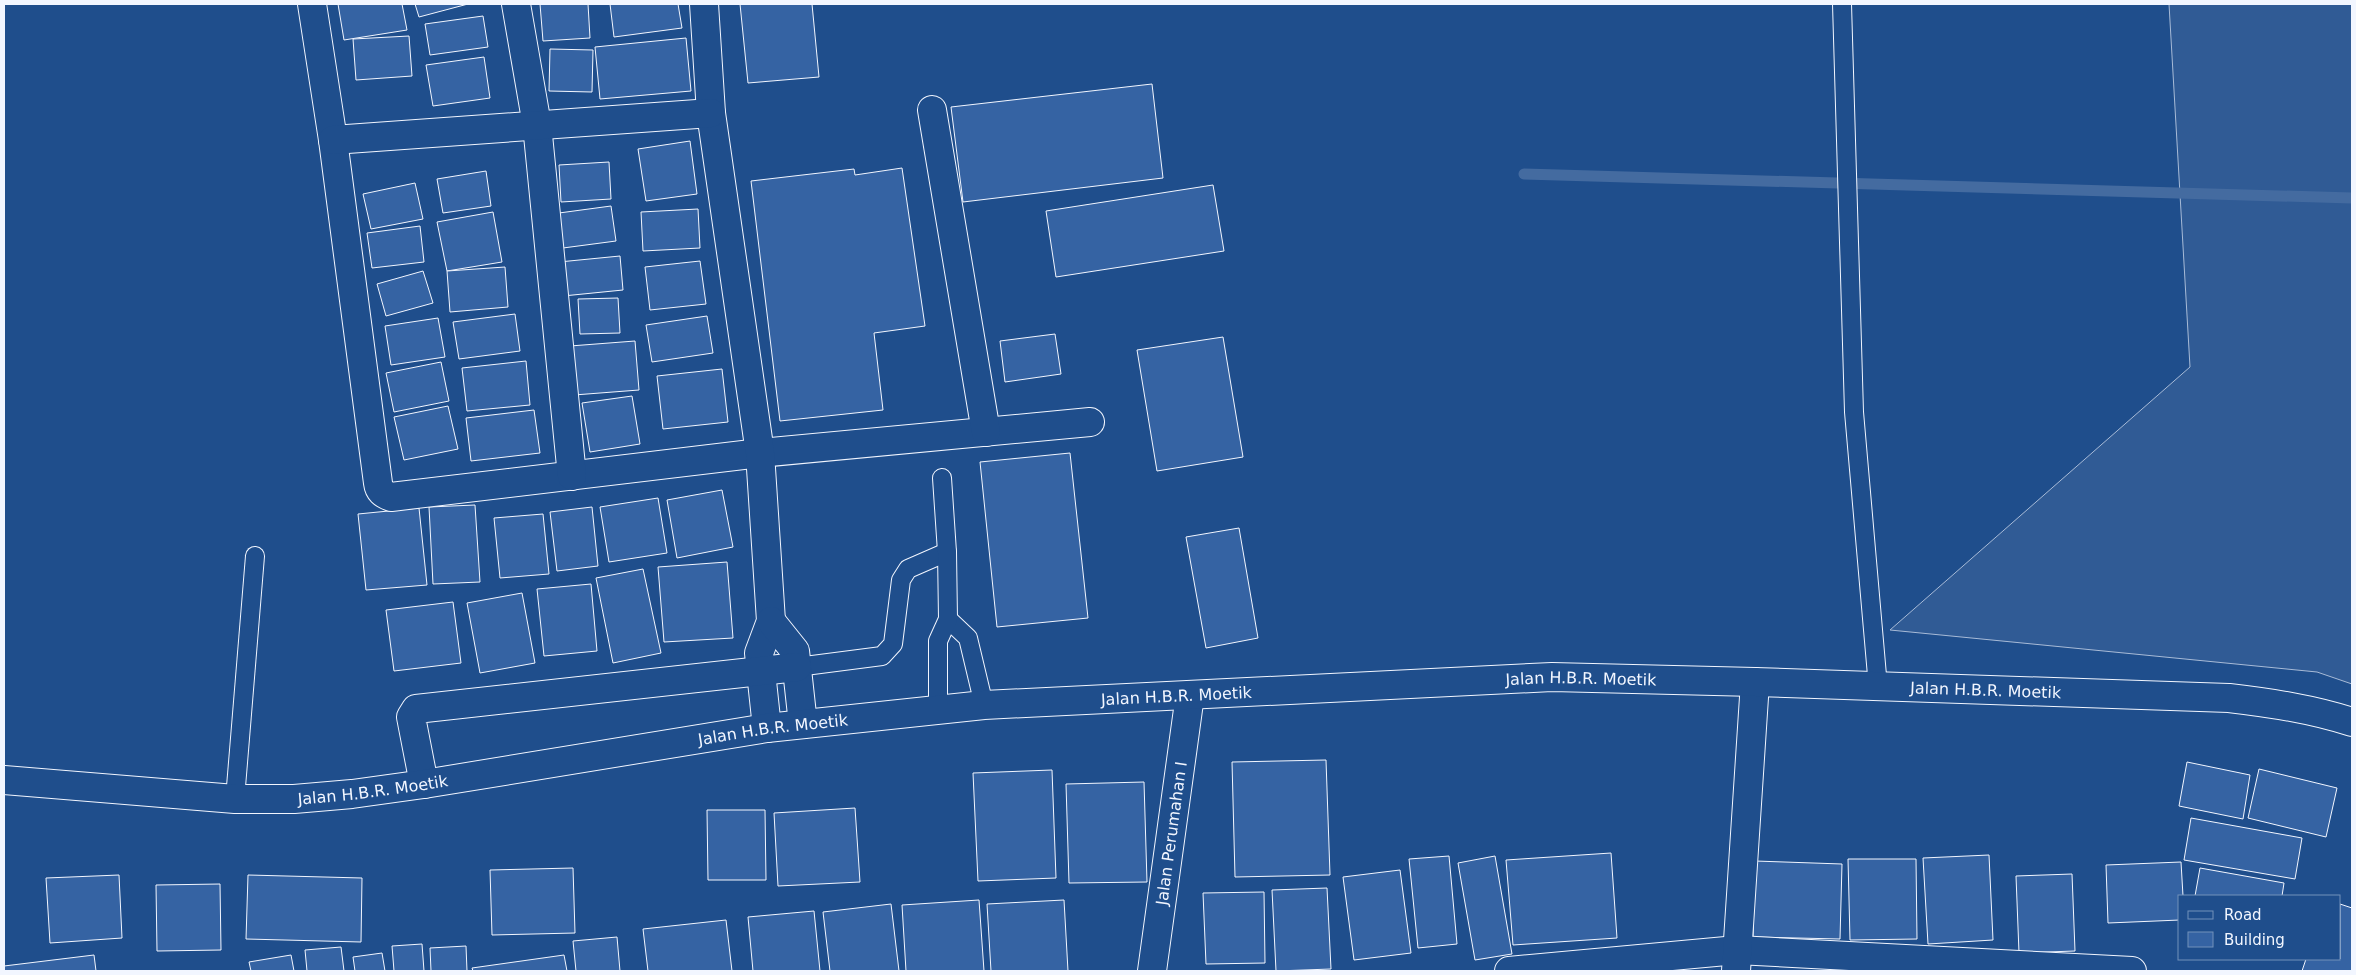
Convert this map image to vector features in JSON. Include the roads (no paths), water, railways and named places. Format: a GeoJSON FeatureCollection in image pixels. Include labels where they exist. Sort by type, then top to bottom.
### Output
{"type":"FeatureCollection","features":[{"type":"Feature","properties":{"kind":"street"},"geometry":{"type":"LineString","coordinates":[[312,4],[333,140],[378,483],[381,492],[391,497],[760,454],[1090,422]]}},
{"type":"Feature","properties":{"kind":"street"},"geometry":{"type":"LineString","coordinates":[[516,4],[537,126],[572,476]]}},
{"type":"Feature","properties":{"kind":"street"},"geometry":{"type":"LineString","coordinates":[[704,4],[711,113],[760,454],[771,621],[759,653],[767,728]]}},
{"type":"Feature","properties":{"kind":"street"},"geometry":{"type":"LineString","coordinates":[[932,110],[986,432]]}},
{"type":"Feature","properties":{"kind":"street"},"geometry":{"type":"LineString","coordinates":[[333,140],[711,113]]}},
{"type":"Feature","properties":{"kind":"street"},"geometry":{"type":"LineString","coordinates":[[771,621],[795,651],[803,724]]}},
{"type":"Feature","properties":{"kind":"street"},"geometry":{"type":"LineString","coordinates":[[424,784],[411,718],[416,709],[796,667]]}},
{"type":"Feature","properties":{"kind":"street","name":"Jalan H.B.R. Moetik"},"geometry":{"type":"LineString","coordinates":[[4,780],[236,799],[304,798],[424,784],[767,728],[984,705],[1552,677],[2229,698],[2280,704],[2328,714],[2352,722]]}},
{"type":"Feature","properties":{"kind":"street"},"geometry":{"type":"LineString","coordinates":[[1736,961],[1755,682]]}},
{"type":"Feature","properties":{"kind":"street","name":"Jalan Perumahan I"},"geometry":{"type":"LineString","coordinates":[[1152,971],[1190,695]]}},
{"type":"Feature","properties":{"kind":"street"},"geometry":{"type":"LineString","coordinates":[[1509,971],[1736,961],[2132,971]]}},
{"type":"Feature","properties":{"kind":"lane"},"geometry":{"type":"LineString","coordinates":[[1842,4],[1851,257],[1854,412],[1878,687]]}},
{"type":"Feature","properties":{"kind":"lane"},"geometry":{"type":"LineString","coordinates":[[938,710],[938,640],[948,619],[947,552],[942,478]]}},
{"type":"Feature","properties":{"kind":"lane"},"geometry":{"type":"LineString","coordinates":[[796,667],[882,656],[892,644],[901,580],[904,574],[908,569],[947,552]]}},
{"type":"Feature","properties":{"kind":"lane"},"geometry":{"type":"LineString","coordinates":[[236,799],[255,556]]}},
{"type":"Feature","properties":{"kind":"lane"},"geometry":{"type":"LineString","coordinates":[[948,619],[968,638],[984,705]]}},
{"type":"Feature","properties":{"kind":"waterway"},"geometry":{"type":"LineString","coordinates":[[1524,174],[2352,198]]}}]}
